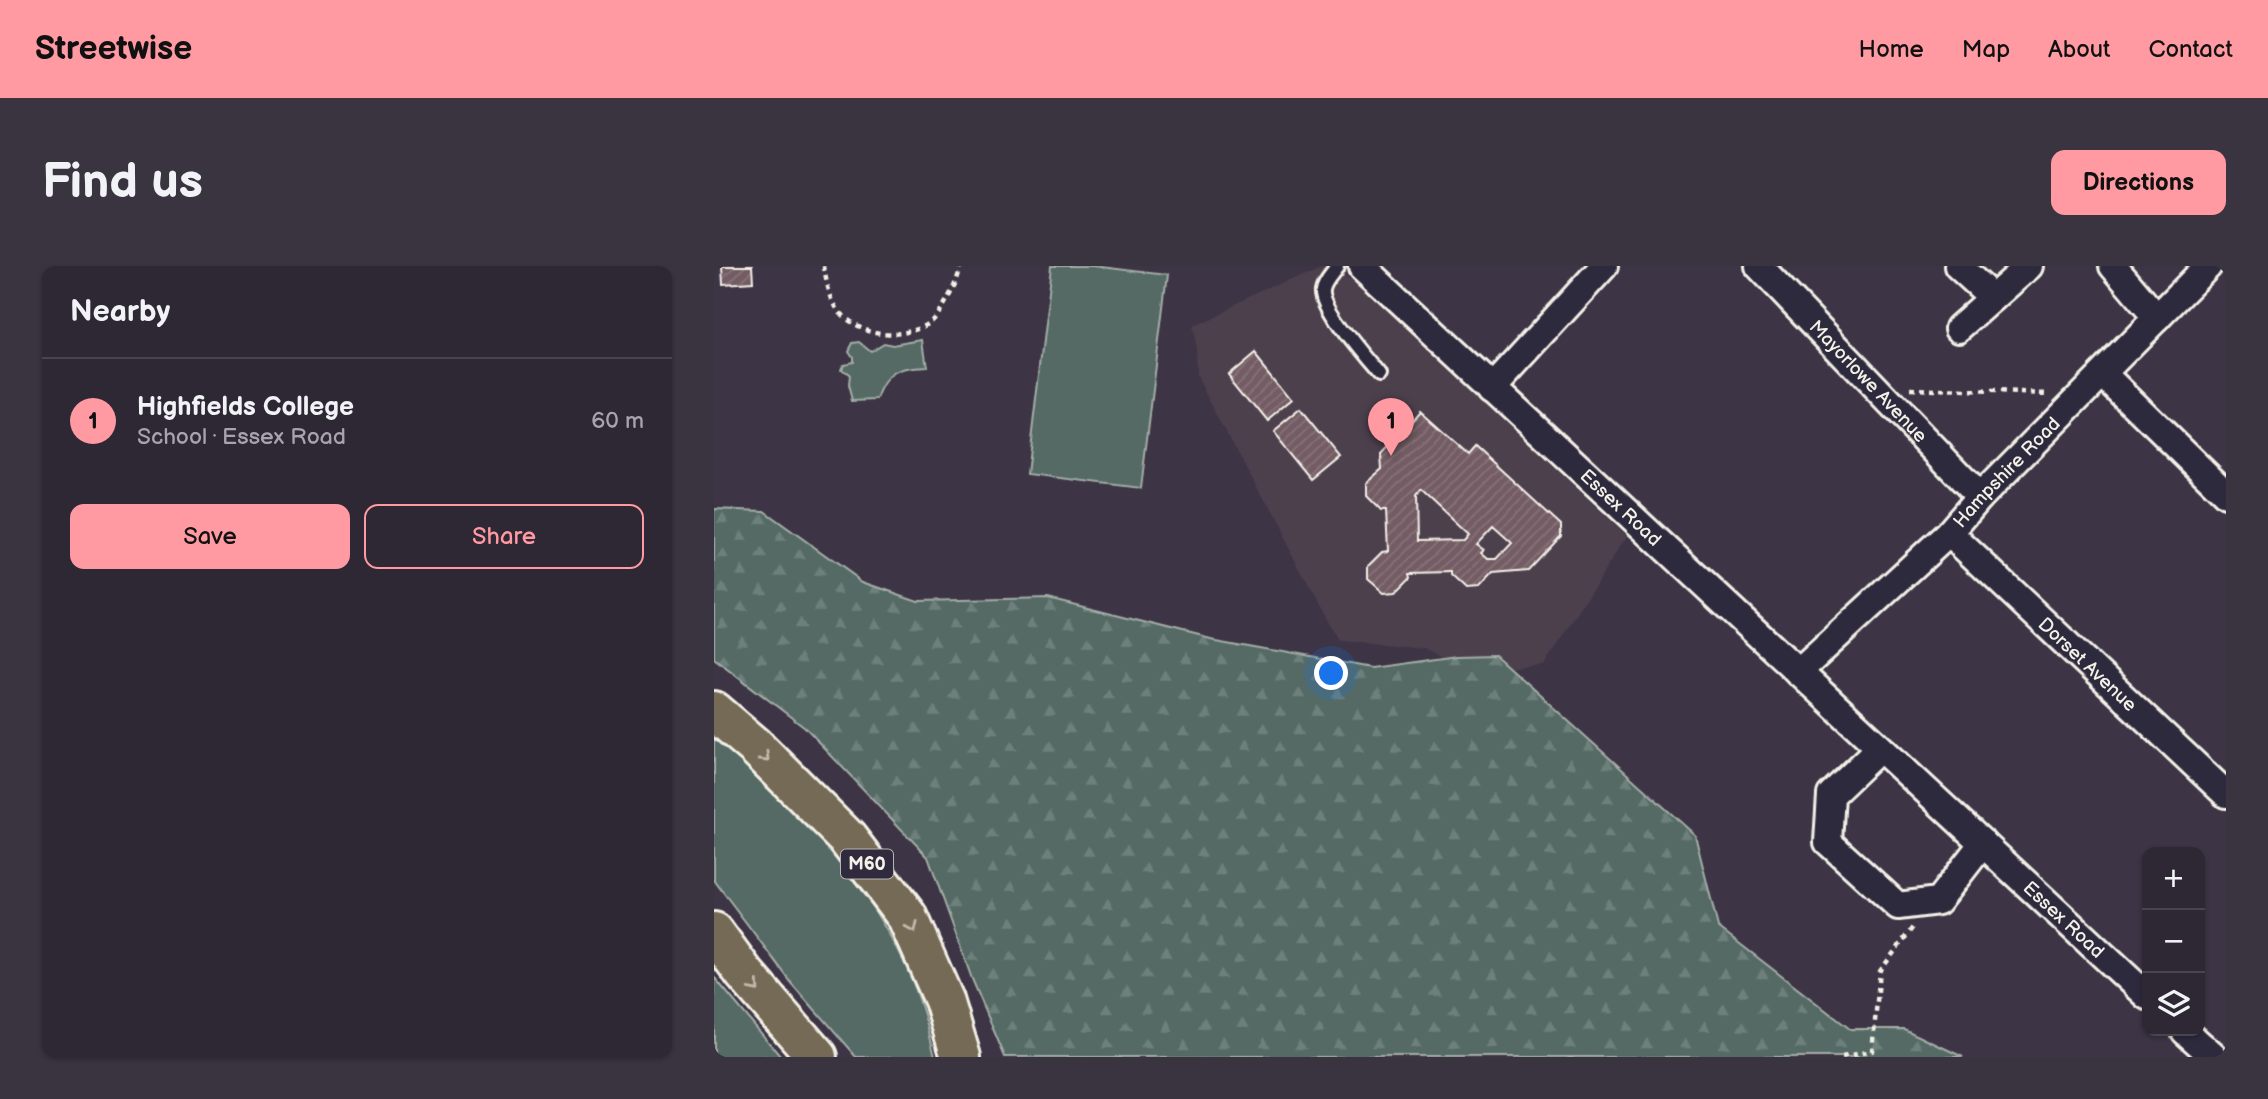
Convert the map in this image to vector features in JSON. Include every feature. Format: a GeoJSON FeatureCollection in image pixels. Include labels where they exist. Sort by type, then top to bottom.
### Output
{"type":"FeatureCollection","features":[{"type":"Feature","properties":{"kind":"highway","name":"M60"},"geometry":{"type":"LineString","coordinates":[[714,711],[755,746],[847,838],[907,916],[944,1000],[961,1057]]}},
{"type":"Feature","properties":{"kind":"highway"},"geometry":{"type":"LineString","coordinates":[[714,932],[744,973],[817,1057]]}},
{"type":"Feature","properties":{"kind":"street","name":"Essex Road"},"geometry":{"type":"LineString","coordinates":[[1362,266],[2142,991]]}},
{"type":"Feature","properties":{"kind":"street"},"geometry":{"type":"LineString","coordinates":[[1492,388],[1604,266]]}},
{"type":"Feature","properties":{"kind":"street","name":"Mayorlowe Avenue"},"geometry":{"type":"LineString","coordinates":[[1759,266],[1980,497]]}},
{"type":"Feature","properties":{"kind":"street"},"geometry":{"type":"LineString","coordinates":[[1958,266],[1993,298]]}},
{"type":"Feature","properties":{"kind":"street"},"geometry":{"type":"LineString","coordinates":[[1959,328],[2029,266]]}},
{"type":"Feature","properties":{"kind":"street"},"geometry":{"type":"LineString","coordinates":[[2113,266],[2157,318]]}},
{"type":"Feature","properties":{"kind":"street","name":"Hampshire Road"},"geometry":{"type":"LineString","coordinates":[[1798,672],[1949,533],[1980,497],[2208,266]]}},
{"type":"Feature","properties":{"kind":"street"},"geometry":{"type":"LineString","coordinates":[[2103,374],[2226,494]]}},
{"type":"Feature","properties":{"kind":"street","name":"Dorset Avenue"},"geometry":{"type":"LineString","coordinates":[[1949,533],[2226,793]]}},
{"type":"Feature","properties":{"kind":"street"},"geometry":{"type":"LineString","coordinates":[[1880,748],[1831,795],[1828,842],[1898,906],[1938,901],[1983,843]]}},
{"type":"Feature","properties":{"kind":"street"},"geometry":{"type":"LineString","coordinates":[[2191,1036],[2214,1057]]}},
{"type":"Feature","properties":{"kind":"lane"},"geometry":{"type":"LineString","coordinates":[[1337,266],[1323,288],[1324,296],[1344,331],[1379,375]]}},
{"type":"Feature","properties":{"kind":"path"},"geometry":{"type":"LineString","coordinates":[[824,266],[827,285],[842,315],[856,325],[895,335],[931,322],[944,304],[961,266]]}},
{"type":"Feature","properties":{"kind":"path"},"geometry":{"type":"LineString","coordinates":[[1875,387],[2081,395]]}},
{"type":"Feature","properties":{"kind":"path"},"geometry":{"type":"LineString","coordinates":[[1872,1051],[1880,971],[1932,902]]}},
{"type":"Feature","properties":{"kind":"path"},"geometry":{"type":"LineString","coordinates":[[1842,1057],[1872,1051],[1880,1057]]}},
{"type":"Feature","properties":{"kind":"shaded area"},"geometry":{"type":"Polygon","coordinates":[[[1322,266],[1339,271],[1358,283],[1627,536],[1544,665],[1473,670],[1458,666],[1424,648],[1338,640],[1325,618],[1198,377],[1197,350],[1192,325],[1322,266]]]}},
{"type":"Feature","properties":{"kind":"green space"},"geometry":{"type":"Polygon","coordinates":[[[1052,266],[1093,266],[1167,275],[1141,488],[1027,474],[1052,266]]]}},
{"type":"Feature","properties":{"kind":"green space"},"geometry":{"type":"Polygon","coordinates":[[[923,340],[927,367],[895,374],[889,378],[877,400],[852,401],[848,386],[849,376],[841,369],[843,364],[852,362],[848,351],[852,343],[859,342],[870,351],[883,343],[893,345],[923,340]]]}},
{"type":"Feature","properties":{"kind":"green space"},"geometry":{"type":"Polygon","coordinates":[[[714,509],[764,511],[863,582],[918,601],[1048,598],[1211,639],[1370,668],[1457,656],[1495,655],[1695,835],[1718,927],[1850,1029],[1904,1029],[1963,1057],[1005,1057],[972,979],[928,857],[805,728],[714,658],[714,509]]]}},
{"type":"Feature","properties":{"kind":"green space"},"geometry":{"type":"Polygon","coordinates":[[[714,735],[802,817],[852,876],[874,908],[912,980],[935,1057],[856,1057],[790,981],[714,880],[714,735]]]}},
{"type":"Feature","properties":{"kind":"green space"},"geometry":{"type":"Polygon","coordinates":[[[714,977],[781,1057],[714,1057],[714,977]]]}},
{"type":"Feature","properties":{"kind":"building"},"geometry":{"type":"Polygon","coordinates":[[[722,266],[752,266],[753,282],[723,284],[722,266]]]}},
{"type":"Feature","properties":{"kind":"building"},"geometry":{"type":"Polygon","coordinates":[[[1256,351],[1294,398],[1267,421],[1229,374],[1256,351]]]}},
{"type":"Feature","properties":{"kind":"building"},"geometry":{"type":"Polygon","coordinates":[[[1301,408],[1341,457],[1313,480],[1273,431],[1301,408]]]}},
{"type":"Feature","properties":{"kind":"building"},"geometry":{"type":"Polygon","coordinates":[[[1420,411],[1468,454],[1475,446],[1561,525],[1561,536],[1528,571],[1493,574],[1479,589],[1466,590],[1451,576],[1451,572],[1410,573],[1411,577],[1396,592],[1384,593],[1368,579],[1368,566],[1382,552],[1388,551],[1386,511],[1381,511],[1366,496],[1366,483],[1382,469],[1381,454],[1420,411]],[[1421,490],[1416,496],[1417,541],[1463,540],[1468,534],[1421,490]],[[1493,526],[1476,544],[1484,550],[1481,553],[1488,559],[1497,559],[1512,543],[1493,526]]]}},
{"type":"Feature","properties":{"kind":"place","name":"Highfields College"},"geometry":{"type":"Point","coordinates":[1391,456]}}]}
